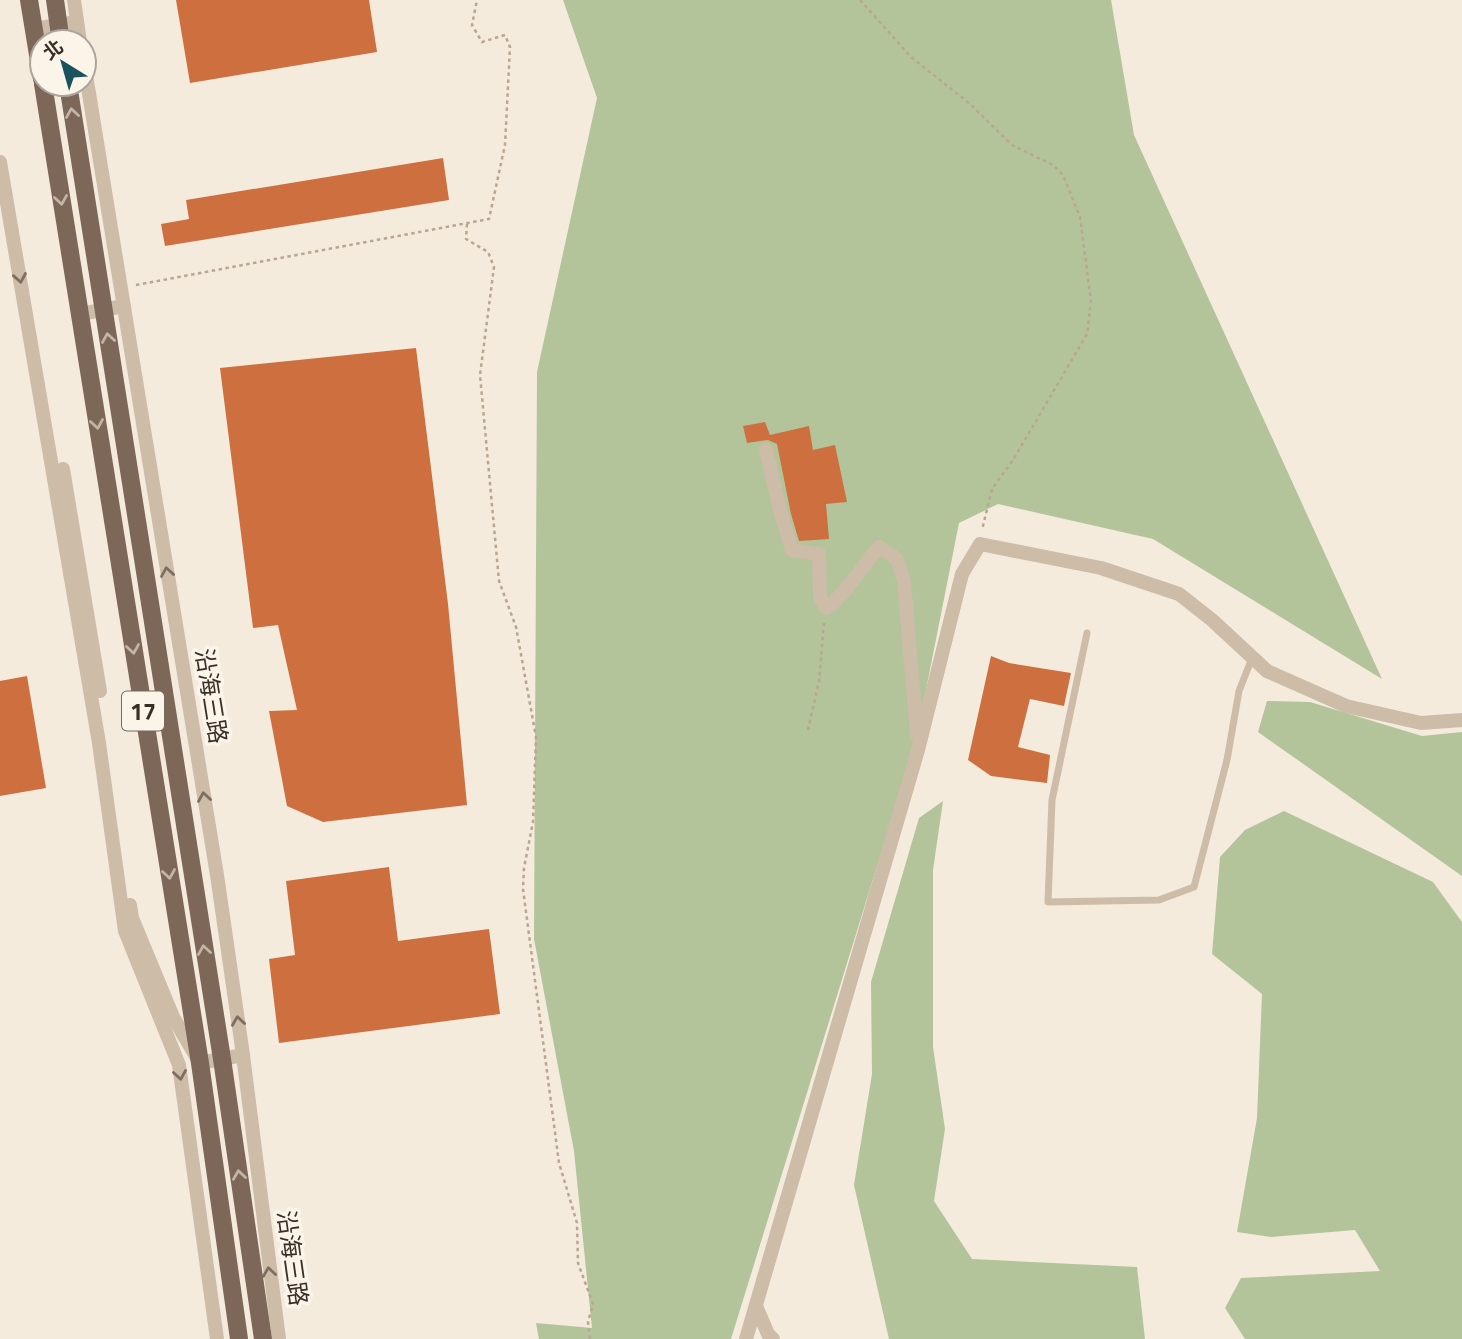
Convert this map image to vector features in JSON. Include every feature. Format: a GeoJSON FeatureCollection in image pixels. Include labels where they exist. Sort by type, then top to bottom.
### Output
{"type":"FeatureCollection","features":[{"type":"Feature","properties":{"kind":"main road","name":"17"},"geometry":{"type":"LineString","coordinates":[[29,0],[34,28]]}},
{"type":"Feature","properties":{"kind":"main road"},"geometry":{"type":"LineString","coordinates":[[55,0],[59,28]]}},
{"type":"Feature","properties":{"kind":"main road","name":"17"},"geometry":{"type":"LineString","coordinates":[[45,98],[200,1063],[239,1339]]}},
{"type":"Feature","properties":{"kind":"main road","name":"沿海三路"},"geometry":{"type":"LineString","coordinates":[[70,98],[222,1059],[263,1339]]}},
{"type":"Feature","properties":{"kind":"street"},"geometry":{"type":"LineString","coordinates":[[74,0],[78,28]]}},
{"type":"Feature","properties":{"kind":"street"},"geometry":{"type":"LineString","coordinates":[[68,28],[77,22]]}},
{"type":"Feature","properties":{"kind":"street","name":"沿海三路"},"geometry":{"type":"LineString","coordinates":[[90,98],[215,862],[279,1339]]}},
{"type":"Feature","properties":{"kind":"street"},"geometry":{"type":"LineString","coordinates":[[56,165],[100,159]]}},
{"type":"Feature","properties":{"kind":"street"},"geometry":{"type":"LineString","coordinates":[[0,162],[99,743],[125,931],[179,1065],[217,1339]]}},
{"type":"Feature","properties":{"kind":"street"},"geometry":{"type":"LineString","coordinates":[[80,314],[124,306]]}},
{"type":"Feature","properties":{"kind":"street"},"geometry":{"type":"LineString","coordinates":[[46,430],[59,449],[100,690],[132,918],[173,1017],[200,1063],[243,1055]]}},
{"type":"Feature","properties":{"kind":"street"},"geometry":{"type":"LineString","coordinates":[[766,450],[792,550],[819,554],[820,597],[826,608],[834,605],[879,547],[897,559],[904,581],[918,750]]}},
{"type":"Feature","properties":{"kind":"street"},"geometry":{"type":"LineString","coordinates":[[746,1339],[918,750],[962,574],[980,544],[1101,568],[1179,594],[1212,620],[1267,671],[1346,706],[1421,723],[1462,720]]}},
{"type":"Feature","properties":{"kind":"street"},"geometry":{"type":"LineString","coordinates":[[756,1306],[768,1334],[774,1339]]}},
{"type":"Feature","properties":{"kind":"lane"},"geometry":{"type":"LineString","coordinates":[[1087,634],[1052,800],[1048,902],[1158,900],[1194,887],[1227,760],[1239,691],[1252,657]]}},
{"type":"Feature","properties":{"kind":"path"},"geometry":{"type":"LineString","coordinates":[[124,306],[136,285],[489,219],[505,145],[510,47],[505,35],[482,42],[472,25],[477,0]]}},
{"type":"Feature","properties":{"kind":"path"},"geometry":{"type":"LineString","coordinates":[[860,0],[911,57],[970,104],[1012,145],[1053,165],[1063,175],[1080,217],[1091,301],[1087,334],[1013,460],[992,489],[980,544]]}},
{"type":"Feature","properties":{"kind":"path"},"geometry":{"type":"LineString","coordinates":[[467,224],[466,239],[488,253],[494,267],[480,375],[481,389],[499,581],[516,627],[536,737],[533,822],[524,868],[523,889],[559,1163],[577,1223],[578,1263],[593,1304],[588,1322],[590,1339]]}},
{"type":"Feature","properties":{"kind":"path"},"geometry":{"type":"LineString","coordinates":[[808,730],[819,681],[826,608]]}},
{"type":"Feature","properties":{"kind":"green space"},"geometry":{"type":"Polygon","coordinates":[[[563,0],[1111,0],[1134,135],[1382,679],[1153,539],[998,504],[959,523],[925,695],[907,769],[731,1339],[539,1339],[536,1323],[592,1328],[574,1151],[534,939],[537,372],[597,98],[563,0]]]}},
{"type":"Feature","properties":{"kind":"green space"},"geometry":{"type":"Polygon","coordinates":[[[1267,701],[1310,702],[1422,736],[1462,732],[1462,876],[1258,732],[1267,701]]]}},
{"type":"Feature","properties":{"kind":"green space"},"geometry":{"type":"Polygon","coordinates":[[[943,801],[933,870],[933,1047],[945,1129],[934,1201],[972,1259],[1137,1267],[1145,1339],[889,1339],[854,1185],[872,1074],[871,982],[919,818],[943,801]]]}},
{"type":"Feature","properties":{"kind":"green space"},"geometry":{"type":"Polygon","coordinates":[[[1284,811],[1433,882],[1462,922],[1462,1339],[1245,1339],[1225,1308],[1241,1278],[1380,1271],[1355,1230],[1271,1237],[1237,1232],[1257,1118],[1262,994],[1212,954],[1220,857],[1245,830],[1284,811]]]}},
{"type":"Feature","properties":{"kind":"building"},"geometry":{"type":"Polygon","coordinates":[[[176,0],[369,0],[377,52],[190,83],[176,0]]]}},
{"type":"Feature","properties":{"kind":"building"},"geometry":{"type":"Polygon","coordinates":[[[443,158],[449,200],[165,246],[161,224],[189,219],[186,200],[443,158]]]}},
{"type":"Feature","properties":{"kind":"building"},"geometry":{"type":"Polygon","coordinates":[[[416,348],[448,604],[467,805],[323,822],[287,806],[269,711],[297,710],[278,625],[253,628],[220,368],[416,348]]]}},
{"type":"Feature","properties":{"kind":"building"},"geometry":{"type":"Polygon","coordinates":[[[765,422],[770,435],[809,426],[813,450],[835,445],[847,502],[826,504],[829,539],[799,541],[777,444],[768,440],[747,443],[743,426],[765,422]]]}},
{"type":"Feature","properties":{"kind":"building"},"geometry":{"type":"Polygon","coordinates":[[[991,656],[1009,663],[1071,673],[1064,706],[1030,699],[1018,747],[1050,755],[1047,783],[991,776],[968,760],[991,656]]]}},
{"type":"Feature","properties":{"kind":"building"},"geometry":{"type":"Polygon","coordinates":[[[27,676],[46,788],[0,796],[0,681],[27,676]]]}},
{"type":"Feature","properties":{"kind":"building"},"geometry":{"type":"Polygon","coordinates":[[[389,867],[398,941],[489,929],[500,1014],[279,1043],[269,959],[295,955],[286,881],[389,867]]]}}]}
